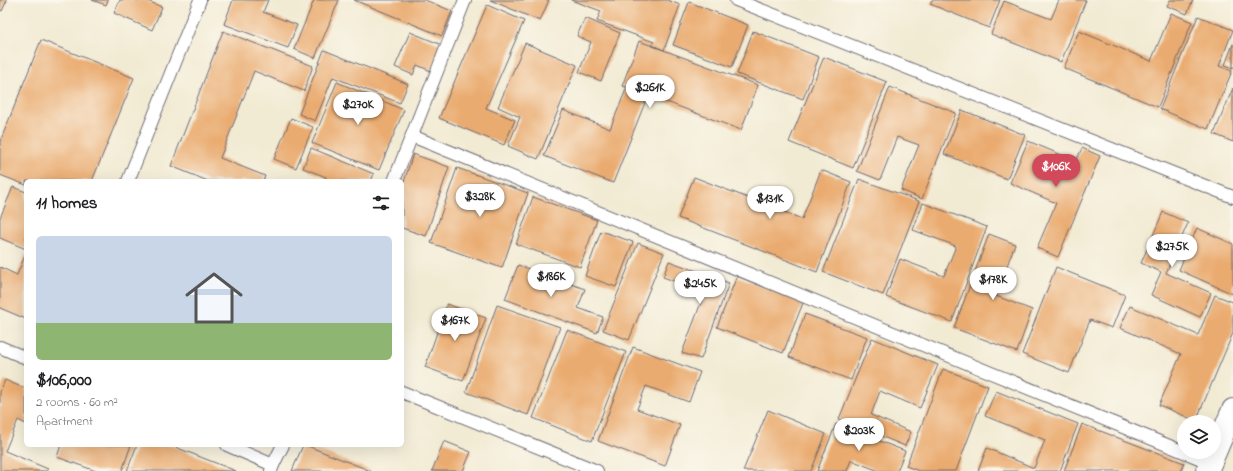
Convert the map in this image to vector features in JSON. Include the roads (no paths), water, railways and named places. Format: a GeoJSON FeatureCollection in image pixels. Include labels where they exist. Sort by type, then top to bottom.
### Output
{"type":"FeatureCollection","features":[{"type":"Feature","properties":{"kind":"street"},"geometry":{"type":"LineString","coordinates":[[1209,467],[1233,410]]}},
{"type":"Feature","properties":{"kind":"lane"},"geometry":{"type":"LineString","coordinates":[[129,179],[200,0]]}},
{"type":"Feature","properties":{"kind":"lane"},"geometry":{"type":"LineString","coordinates":[[395,179],[465,0]]}},
{"type":"Feature","properties":{"kind":"lane"},"geometry":{"type":"LineString","coordinates":[[736,0],[1233,198]]}},
{"type":"Feature","properties":{"kind":"lane"},"geometry":{"type":"LineString","coordinates":[[412,136],[1209,467]]}},
{"type":"Feature","properties":{"kind":"lane"},"geometry":{"type":"LineString","coordinates":[[0,347],[24,357]]}},
{"type":"Feature","properties":{"kind":"lane"},"geometry":{"type":"LineString","coordinates":[[404,393],[597,471]]}},
{"type":"Feature","properties":{"kind":"lane"},"geometry":{"type":"LineString","coordinates":[[231,447],[272,468],[282,447]]}}]}
